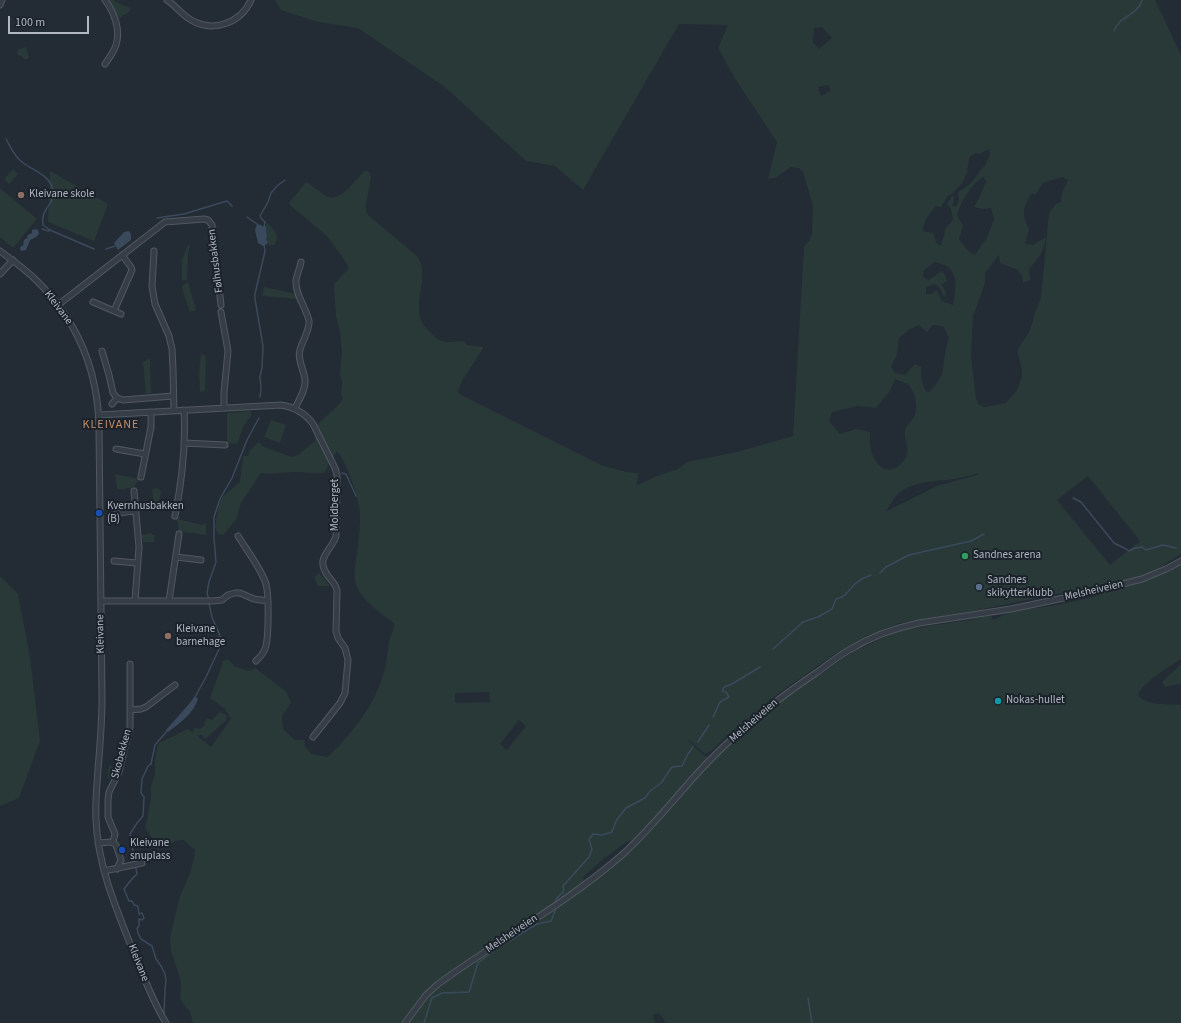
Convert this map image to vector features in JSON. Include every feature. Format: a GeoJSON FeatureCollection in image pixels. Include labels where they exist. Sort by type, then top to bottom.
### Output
{"type":"FeatureCollection","features":[{"type":"Feature","properties":{"kind":"street"},"geometry":{"type":"LineString","coordinates":[[0,5],[2,0]]}},
{"type":"Feature","properties":{"kind":"street"},"geometry":{"type":"LineString","coordinates":[[105,0],[111,9],[117,24],[118,39],[114,50],[105,64]]}},
{"type":"Feature","properties":{"kind":"street"},"geometry":{"type":"LineString","coordinates":[[168,0],[192,21],[210,26],[225,24],[239,16],[246,9],[251,0]]}},
{"type":"Feature","properties":{"kind":"street","name":"Følhusbakken"},"geometry":{"type":"LineString","coordinates":[[58,305],[166,222],[204,219],[208,220],[212,225],[221,305]]}},
{"type":"Feature","properties":{"kind":"street","name":"Kleivane"},"geometry":{"type":"LineString","coordinates":[[0,250],[35,278],[58,305],[76,332],[86,353],[94,382],[99,415],[102,716],[96,803],[98,843],[104,871],[113,900],[145,980],[164,1022]]}},
{"type":"Feature","properties":{"kind":"street"},"geometry":{"type":"LineString","coordinates":[[154,251],[152,286],[155,304],[169,336],[172,349],[174,411]]}},
{"type":"Feature","properties":{"kind":"street"},"geometry":{"type":"LineString","coordinates":[[114,311],[132,270],[122,255]]}},
{"type":"Feature","properties":{"kind":"street"},"geometry":{"type":"LineString","coordinates":[[0,274],[13,260]]}},
{"type":"Feature","properties":{"kind":"street"},"geometry":{"type":"LineString","coordinates":[[99,415],[224,407],[281,405],[295,408],[305,381],[299,350],[309,321],[296,284],[301,262]]}},
{"type":"Feature","properties":{"kind":"street"},"geometry":{"type":"LineString","coordinates":[[94,302],[121,314]]}},
{"type":"Feature","properties":{"kind":"street"},"geometry":{"type":"LineString","coordinates":[[221,312],[228,351],[224,407]]}},
{"type":"Feature","properties":{"kind":"street"},"geometry":{"type":"LineString","coordinates":[[102,351],[109,375],[112,393],[117,398],[123,400],[173,396]]}},
{"type":"Feature","properties":{"kind":"street"},"geometry":{"type":"LineString","coordinates":[[112,404],[117,398]]}},
{"type":"Feature","properties":{"kind":"street","name":"Moldberget"},"geometry":{"type":"LineString","coordinates":[[295,408],[313,424],[337,475],[336,536],[334,542],[323,558],[322,564],[324,570],[336,585],[336,631],[338,638],[345,648],[348,660],[344,696],[313,738]]}},
{"type":"Feature","properties":{"kind":"street"},"geometry":{"type":"LineString","coordinates":[[175,516],[182,474],[184,410]]}},
{"type":"Feature","properties":{"kind":"street"},"geometry":{"type":"LineString","coordinates":[[141,477],[151,427],[151,412]]}},
{"type":"Feature","properties":{"kind":"street"},"geometry":{"type":"LineString","coordinates":[[184,443],[225,445]]}},
{"type":"Feature","properties":{"kind":"street"},"geometry":{"type":"LineString","coordinates":[[116,449],[146,454]]}},
{"type":"Feature","properties":{"kind":"street"},"geometry":{"type":"LineString","coordinates":[[134,491],[139,538],[135,601]]}},
{"type":"Feature","properties":{"kind":"street"},"geometry":{"type":"LineString","coordinates":[[117,513],[135,511]]}},
{"type":"Feature","properties":{"kind":"street"},"geometry":{"type":"LineString","coordinates":[[169,601],[179,534]]}},
{"type":"Feature","properties":{"kind":"street"},"geometry":{"type":"LineString","coordinates":[[238,536],[263,577],[267,591],[267,643],[263,653],[256,662]]}},
{"type":"Feature","properties":{"kind":"street"},"geometry":{"type":"LineString","coordinates":[[176,557],[201,560]]}},
{"type":"Feature","properties":{"kind":"street"},"geometry":{"type":"LineString","coordinates":[[114,561],[137,563]]}},
{"type":"Feature","properties":{"kind":"street","name":"Melsheiveien"},"geometry":{"type":"LineString","coordinates":[[405,1023],[426,995],[438,984],[556,905],[585,884],[631,846],[708,762],[742,729],[762,712],[848,650],[886,632],[914,624],[1012,609],[1122,584],[1153,575],[1181,561]]}},
{"type":"Feature","properties":{"kind":"street"},"geometry":{"type":"LineString","coordinates":[[101,601],[219,600],[235,593],[240,593],[254,599],[268,601]]}},
{"type":"Feature","properties":{"kind":"street","name":"Skobekken"},"geometry":{"type":"LineString","coordinates":[[117,869],[121,858],[116,845],[113,842],[115,834],[108,817],[108,796],[119,772],[130,727],[130,664]]}},
{"type":"Feature","properties":{"kind":"street"},"geometry":{"type":"LineString","coordinates":[[130,710],[146,708],[175,685]]}},
{"type":"Feature","properties":{"kind":"street"},"geometry":{"type":"LineString","coordinates":[[98,843],[113,842]]}},
{"type":"Feature","properties":{"kind":"street"},"geometry":{"type":"LineString","coordinates":[[104,871],[142,863]]}},
{"type":"Feature","properties":{"kind":"shaded area"},"geometry":{"type":"Polygon","coordinates":[[[110,0],[131,8],[130,11],[120,18],[116,15],[109,2],[110,0]]]}},
{"type":"Feature","properties":{"kind":"shaded area"},"geometry":{"type":"Polygon","coordinates":[[[275,0],[1155,0],[1181,55],[1181,554],[1146,576],[978,610],[900,623],[864,637],[832,656],[779,693],[731,732],[711,751],[705,754],[687,738],[703,754],[713,759],[762,714],[853,652],[900,630],[969,620],[991,615],[993,620],[1006,614],[1021,610],[1090,598],[1181,563],[1181,659],[1163,670],[1145,685],[1138,695],[1141,699],[1152,703],[1181,705],[1181,1023],[666,1023],[659,1013],[653,1015],[655,1023],[193,1023],[190,1012],[181,1001],[180,978],[171,951],[170,937],[180,896],[190,873],[195,850],[183,840],[175,841],[167,847],[162,847],[145,828],[151,800],[151,786],[155,774],[155,760],[159,743],[188,729],[193,733],[195,728],[200,729],[205,725],[204,722],[207,719],[212,720],[220,712],[227,716],[226,720],[205,739],[201,734],[199,736],[196,735],[211,747],[231,719],[225,709],[210,698],[223,661],[226,659],[234,666],[249,671],[255,668],[287,692],[291,703],[282,716],[283,729],[295,740],[305,741],[304,745],[311,754],[328,757],[347,737],[370,705],[385,668],[389,641],[394,626],[394,623],[368,602],[357,587],[355,562],[358,548],[360,519],[359,507],[350,475],[337,451],[324,473],[261,473],[241,503],[236,520],[223,535],[218,534],[215,527],[218,508],[222,497],[240,482],[243,456],[248,456],[249,452],[258,442],[264,447],[292,457],[298,455],[315,441],[315,427],[337,406],[343,398],[341,394],[342,382],[340,375],[342,351],[340,332],[336,317],[334,286],[348,269],[348,266],[327,236],[289,203],[306,182],[326,196],[332,198],[348,189],[366,170],[370,173],[371,178],[366,204],[368,215],[417,256],[421,264],[422,280],[419,314],[422,322],[437,339],[447,342],[463,341],[467,345],[483,347],[462,381],[458,392],[461,395],[601,465],[626,472],[638,473],[637,485],[678,469],[687,462],[737,452],[793,436],[804,247],[812,234],[813,206],[803,172],[799,168],[791,167],[777,177],[768,179],[777,142],[734,77],[718,48],[728,25],[679,24],[583,190],[555,166],[526,161],[446,88],[358,28],[318,22],[281,10],[275,0]],[[822,27],[814,28],[813,42],[819,49],[832,38],[822,27]],[[828,85],[818,87],[821,96],[831,90],[828,85]],[[989,149],[980,154],[975,153],[969,158],[967,173],[963,182],[952,194],[948,195],[941,207],[936,206],[924,224],[923,231],[933,233],[937,244],[939,245],[941,245],[945,229],[953,220],[951,209],[947,204],[953,195],[954,200],[952,206],[956,206],[959,200],[958,192],[970,184],[985,165],[990,155],[989,149]],[[983,177],[970,189],[961,204],[957,215],[963,226],[959,239],[968,251],[975,255],[987,237],[994,220],[991,208],[983,209],[974,207],[986,181],[983,177]],[[1062,177],[1043,183],[1036,194],[1031,194],[1024,211],[1029,229],[1025,244],[1033,245],[1046,237],[1040,254],[1029,269],[1030,280],[1023,283],[1022,276],[1017,269],[1000,263],[999,255],[985,273],[985,283],[973,316],[971,356],[976,398],[981,406],[985,407],[1006,403],[1017,390],[1022,376],[1022,370],[1017,350],[1030,331],[1041,298],[1049,213],[1056,204],[1061,202],[1062,193],[1068,180],[1062,177]],[[935,262],[923,271],[923,277],[928,280],[942,271],[947,281],[941,284],[945,290],[946,296],[944,297],[939,287],[934,284],[926,287],[926,294],[932,294],[937,290],[942,301],[953,305],[955,281],[949,268],[935,262]],[[919,325],[910,329],[899,338],[897,355],[891,367],[895,373],[905,375],[915,364],[921,367],[921,378],[928,393],[937,383],[942,374],[949,337],[943,326],[933,325],[927,332],[919,325]],[[895,379],[890,391],[876,408],[858,406],[832,412],[829,421],[840,434],[856,429],[870,432],[871,449],[875,460],[883,468],[893,469],[902,463],[908,450],[905,430],[913,419],[916,409],[912,390],[907,384],[895,379]],[[979,473],[963,477],[920,483],[906,488],[898,494],[885,512],[937,486],[977,475],[979,473]],[[1088,476],[1057,500],[1110,565],[1140,541],[1088,476]],[[489,692],[455,693],[455,703],[490,702],[489,692]],[[519,720],[500,744],[507,750],[526,726],[519,720]],[[628,841],[602,860],[583,877],[585,881],[630,844],[628,841]]]}},
{"type":"Feature","properties":{"kind":"shaded area"},"geometry":{"type":"Polygon","coordinates":[[[26,47],[29,57],[24,59],[18,55],[17,52],[19,49],[26,47]]]}},
{"type":"Feature","properties":{"kind":"shaded area"},"geometry":{"type":"Polygon","coordinates":[[[13,169],[18,174],[9,184],[4,179],[13,169]]]}},
{"type":"Feature","properties":{"kind":"shaded area"},"geometry":{"type":"Polygon","coordinates":[[[50,171],[108,204],[94,241],[48,222],[50,171]]]}},
{"type":"Feature","properties":{"kind":"shaded area","name":"Kleivane skole"},"geometry":{"type":"Polygon","coordinates":[[[0,188],[37,219],[13,248],[0,237],[0,188]]]}},
{"type":"Feature","properties":{"kind":"shaded area"},"geometry":{"type":"Polygon","coordinates":[[[266,222],[276,232],[277,238],[274,245],[267,246],[268,241],[266,240],[266,222]]]}},
{"type":"Feature","properties":{"kind":"shaded area"},"geometry":{"type":"Polygon","coordinates":[[[190,245],[188,254],[187,280],[182,280],[182,261],[187,246],[190,245]]]}},
{"type":"Feature","properties":{"kind":"shaded area"},"geometry":{"type":"Polygon","coordinates":[[[188,282],[196,310],[190,312],[182,286],[188,282]]]}},
{"type":"Feature","properties":{"kind":"shaded area"},"geometry":{"type":"Polygon","coordinates":[[[264,287],[296,294],[298,299],[262,296],[264,287]]]}},
{"type":"Feature","properties":{"kind":"shaded area"},"geometry":{"type":"Polygon","coordinates":[[[201,354],[206,356],[205,391],[200,392],[199,373],[201,354]]]}},
{"type":"Feature","properties":{"kind":"shaded area"},"geometry":{"type":"Polygon","coordinates":[[[150,358],[151,393],[146,394],[143,362],[150,358]]]}},
{"type":"Feature","properties":{"kind":"shaded area"},"geometry":{"type":"Polygon","coordinates":[[[251,411],[251,416],[244,425],[237,444],[227,443],[227,413],[251,411]]]}},
{"type":"Feature","properties":{"kind":"shaded area"},"geometry":{"type":"Polygon","coordinates":[[[271,420],[286,425],[280,443],[264,437],[271,420]]]}},
{"type":"Feature","properties":{"kind":"shaded area"},"geometry":{"type":"Polygon","coordinates":[[[115,474],[139,479],[134,487],[117,489],[115,474]]]}},
{"type":"Feature","properties":{"kind":"shaded area"},"geometry":{"type":"Polygon","coordinates":[[[158,488],[161,492],[158,505],[154,506],[152,489],[158,488]]]}},
{"type":"Feature","properties":{"kind":"shaded area"},"geometry":{"type":"Polygon","coordinates":[[[177,519],[203,525],[206,522],[206,535],[179,531],[177,519]]]}},
{"type":"Feature","properties":{"kind":"shaded area"},"geometry":{"type":"Polygon","coordinates":[[[151,533],[156,537],[154,538],[154,542],[143,542],[142,535],[151,533]]]}},
{"type":"Feature","properties":{"kind":"shaded area"},"geometry":{"type":"Polygon","coordinates":[[[319,573],[330,586],[318,586],[314,577],[319,573]]]}},
{"type":"Feature","properties":{"kind":"shaded area"},"geometry":{"type":"Polygon","coordinates":[[[0,576],[18,594],[30,657],[40,741],[19,798],[0,806],[0,576]]]}},
{"type":"Feature","properties":{"kind":"shaded area"},"geometry":{"type":"Polygon","coordinates":[[[1180,665],[1181,685],[1178,684],[1165,687],[1162,682],[1180,665]]]}},
{"type":"Feature","properties":{"kind":"shaded area"},"geometry":{"type":"Polygon","coordinates":[[[109,766],[118,768],[113,781],[107,777],[109,766]]]}},
{"type":"Feature","properties":{"kind":"water"},"geometry":{"type":"Polygon","coordinates":[[[257,224],[263,227],[266,226],[266,240],[268,241],[267,244],[263,246],[258,243],[255,230],[257,224]]]}},
{"type":"Feature","properties":{"kind":"water"},"geometry":{"type":"Polygon","coordinates":[[[32,230],[38,230],[39,234],[30,240],[26,250],[21,251],[20,248],[23,246],[24,240],[32,233],[32,230]]]}},
{"type":"Feature","properties":{"kind":"water"},"geometry":{"type":"Polygon","coordinates":[[[129,231],[131,234],[131,240],[118,250],[114,243],[124,232],[129,231]]]}},
{"type":"Feature","properties":{"kind":"water"},"geometry":{"type":"Polygon","coordinates":[[[195,696],[198,699],[193,709],[186,718],[168,732],[166,730],[195,696]]]}},
{"type":"Feature","properties":{"kind":"waterway"},"geometry":{"type":"LineString","coordinates":[[1114,31],[1121,21],[1139,7],[1142,0]]}},
{"type":"Feature","properties":{"kind":"waterway"},"geometry":{"type":"LineString","coordinates":[[6,139],[19,160],[45,177],[52,186],[53,196],[44,214],[43,225],[50,230],[94,249]]}},
{"type":"Feature","properties":{"kind":"waterway"},"geometry":{"type":"LineString","coordinates":[[264,227],[265,222],[260,216],[271,193],[285,180]]}},
{"type":"Feature","properties":{"kind":"waterway"},"geometry":{"type":"LineString","coordinates":[[157,218],[184,214],[227,201],[232,206]]}},
{"type":"Feature","properties":{"kind":"waterway"},"geometry":{"type":"LineString","coordinates":[[247,217],[257,224]]}},
{"type":"Feature","properties":{"kind":"waterway"},"geometry":{"type":"LineString","coordinates":[[42,229],[48,231],[50,230]]}},
{"type":"Feature","properties":{"kind":"waterway"},"geometry":{"type":"LineString","coordinates":[[260,397],[263,346],[255,294],[265,251],[264,244]]}},
{"type":"Feature","properties":{"kind":"waterway"},"geometry":{"type":"LineString","coordinates":[[106,249],[115,246]]}},
{"type":"Feature","properties":{"kind":"waterway"},"geometry":{"type":"LineString","coordinates":[[209,600],[207,593],[209,582],[216,562],[214,517],[220,499],[232,478],[247,440],[259,418]]}},
{"type":"Feature","properties":{"kind":"waterway"},"geometry":{"type":"LineString","coordinates":[[342,473],[346,474],[356,496]]}},
{"type":"Feature","properties":{"kind":"waterway"},"geometry":{"type":"LineString","coordinates":[[1073,498],[1081,502],[1114,543],[1129,551],[1142,547],[1146,550],[1163,545],[1176,548]]}},
{"type":"Feature","properties":{"kind":"waterway"},"geometry":{"type":"LineString","coordinates":[[880,573],[886,567],[909,555],[971,541],[984,534]]}},
{"type":"Feature","properties":{"kind":"waterway"},"geometry":{"type":"LineString","coordinates":[[773,649],[803,622],[818,617],[832,609],[836,599],[840,598],[860,580],[871,575]]}},
{"type":"Feature","properties":{"kind":"waterway"},"geometry":{"type":"LineString","coordinates":[[195,697],[221,645],[209,603]]}},
{"type":"Feature","properties":{"kind":"waterway"},"geometry":{"type":"LineString","coordinates":[[713,717],[720,702],[729,697],[726,692],[722,691],[724,687],[732,684],[760,667]]}},
{"type":"Feature","properties":{"kind":"waterway"},"geometry":{"type":"LineString","coordinates":[[698,742],[709,725]]}},
{"type":"Feature","properties":{"kind":"waterway"},"geometry":{"type":"LineString","coordinates":[[164,1015],[165,974],[156,959],[152,946],[141,939],[138,933],[137,928],[139,926],[139,919],[142,920],[144,918],[142,913],[139,914],[138,906],[134,905],[132,901],[129,901],[124,889],[137,874],[130,834],[143,816],[144,797],[141,793],[142,779],[148,766],[151,764],[155,745],[167,731]]}},
{"type":"Feature","properties":{"kind":"waterway"},"geometry":{"type":"LineString","coordinates":[[556,903],[556,899],[564,891],[563,886],[589,857],[592,849],[589,840],[593,834],[602,835],[612,832],[616,821],[626,808],[645,798],[650,791],[661,783],[672,767],[682,766],[693,747]]}},
{"type":"Feature","properties":{"kind":"waterway"},"geometry":{"type":"LineString","coordinates":[[424,1023],[432,998],[442,993],[469,992],[478,963],[499,947],[537,924],[551,921],[556,907]]}},
{"type":"Feature","properties":{"kind":"waterway"},"geometry":{"type":"LineString","coordinates":[[808,998],[812,1023]]}},
{"type":"Feature","properties":{"kind":"place","name":"Kleivane skole"},"geometry":{"type":"Point","coordinates":[21,195]}},
{"type":"Feature","properties":{"kind":"place","name":"Kvernhusbakken (B)"},"geometry":{"type":"Point","coordinates":[99,513]}},
{"type":"Feature","properties":{"kind":"place","name":"Sandnes arena"},"geometry":{"type":"Point","coordinates":[965,556]}},
{"type":"Feature","properties":{"kind":"place","name":"Sandnes skikytterklubb"},"geometry":{"type":"Point","coordinates":[979,587]}},
{"type":"Feature","properties":{"kind":"place","name":"Kleivane barnehage"},"geometry":{"type":"Point","coordinates":[168,636]}},
{"type":"Feature","properties":{"kind":"place","name":"Nokas-hullet"},"geometry":{"type":"Point","coordinates":[998,701]}},
{"type":"Feature","properties":{"kind":"place","name":"Kleivane snuplass"},"geometry":{"type":"Point","coordinates":[122,850]}},
{"type":"Feature","properties":{"kind":"district","name":"KLEIVANE"},"geometry":{"type":"Point","coordinates":[111,425]}}]}
